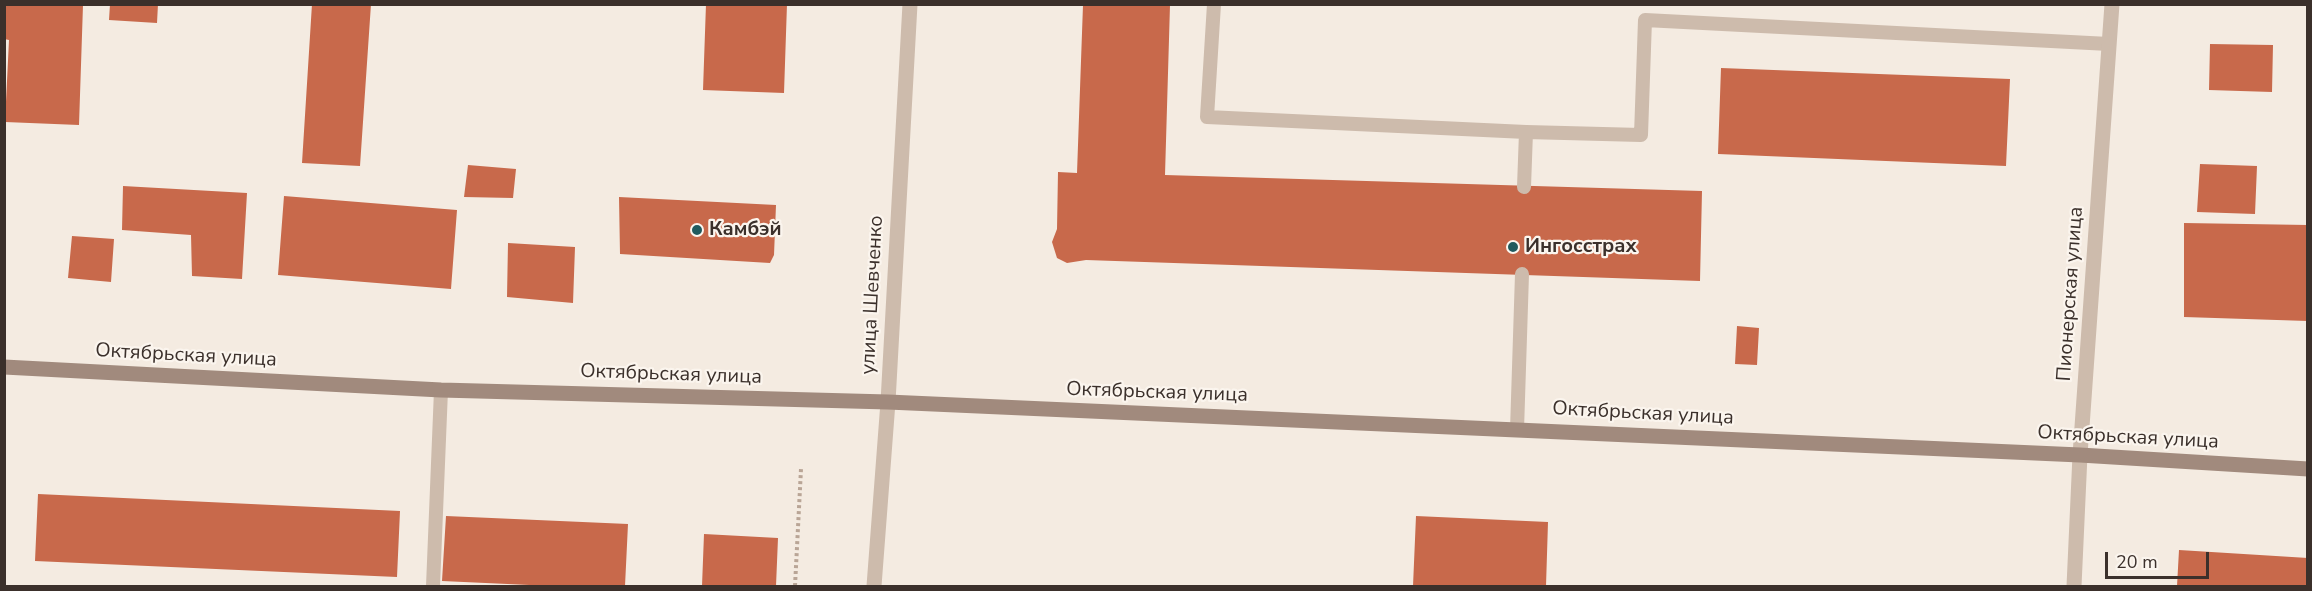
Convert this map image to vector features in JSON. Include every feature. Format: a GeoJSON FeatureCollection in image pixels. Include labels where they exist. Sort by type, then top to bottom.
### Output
{"type":"FeatureCollection","features":[{"type":"Feature","properties":{"kind":"main road","name":"Октябрьская улица"},"geometry":{"type":"LineString","coordinates":[[4,367],[441,390],[888,402],[2080,455],[2307,469]]}},
{"type":"Feature","properties":{"kind":"street","name":"улица Шевченко"},"geometry":{"type":"LineString","coordinates":[[874,586],[888,402],[910,4]]}},
{"type":"Feature","properties":{"kind":"street","name":"Пионерская улица"},"geometry":{"type":"LineString","coordinates":[[2074,586],[2080,455],[2112,4]]}},
{"type":"Feature","properties":{"kind":"lane"},"geometry":{"type":"LineString","coordinates":[[1214,4],[1207,117],[1526,132],[1641,135],[1645,20],[2109,44]]}},
{"type":"Feature","properties":{"kind":"lane"},"geometry":{"type":"LineString","coordinates":[[1524,187],[1526,132]]}},
{"type":"Feature","properties":{"kind":"lane"},"geometry":{"type":"LineString","coordinates":[[1517,430],[1522,274]]}},
{"type":"Feature","properties":{"kind":"lane"},"geometry":{"type":"LineString","coordinates":[[433,586],[441,390]]}},
{"type":"Feature","properties":{"kind":"path"},"geometry":{"type":"LineString","coordinates":[[795,586],[801,469]]}},
{"type":"Feature","properties":{"kind":"building"},"geometry":{"type":"Polygon","coordinates":[[[110,4],[158,4],[157,23],[109,20],[110,4]]]}},
{"type":"Feature","properties":{"kind":"building"},"geometry":{"type":"Polygon","coordinates":[[[312,4],[371,4],[360,166],[302,163],[312,4]]]}},
{"type":"Feature","properties":{"kind":"building"},"geometry":{"type":"Polygon","coordinates":[[[706,4],[787,4],[784,93],[703,90],[706,4]]]}},
{"type":"Feature","properties":{"kind":"building"},"geometry":{"type":"Polygon","coordinates":[[[4,5],[83,5],[79,125],[5,122],[9,40],[4,39],[4,5]]]}},
{"type":"Feature","properties":{"kind":"building"},"geometry":{"type":"Polygon","coordinates":[[[1083,5],[1170,5],[1165,175],[1702,191],[1700,281],[1086,260],[1067,263],[1057,258],[1052,242],[1057,229],[1058,172],[1077,173],[1083,5]]]}},
{"type":"Feature","properties":{"kind":"building"},"geometry":{"type":"Polygon","coordinates":[[[2210,44],[2273,45],[2272,92],[2209,90],[2210,44]]]}},
{"type":"Feature","properties":{"kind":"building"},"geometry":{"type":"Polygon","coordinates":[[[1721,68],[2010,79],[2006,166],[1718,154],[1721,68]]]}},
{"type":"Feature","properties":{"kind":"building"},"geometry":{"type":"Polygon","coordinates":[[[2200,164],[2257,166],[2255,214],[2197,212],[2200,164]]]}},
{"type":"Feature","properties":{"kind":"building"},"geometry":{"type":"Polygon","coordinates":[[[468,165],[516,169],[513,198],[464,197],[468,165]]]}},
{"type":"Feature","properties":{"kind":"building"},"geometry":{"type":"Polygon","coordinates":[[[123,186],[247,193],[242,279],[192,276],[191,235],[122,230],[123,186]]]}},
{"type":"Feature","properties":{"kind":"building"},"geometry":{"type":"Polygon","coordinates":[[[284,196],[457,210],[451,289],[278,275],[284,196]]]}},
{"type":"Feature","properties":{"kind":"building","name":"Камбэй"},"geometry":{"type":"Polygon","coordinates":[[[619,197],[776,205],[774,255],[770,263],[620,254],[619,197]]]}},
{"type":"Feature","properties":{"kind":"building"},"geometry":{"type":"Polygon","coordinates":[[[2184,223],[2308,225],[2308,321],[2184,317],[2184,223]]]}},
{"type":"Feature","properties":{"kind":"building"},"geometry":{"type":"Polygon","coordinates":[[[72,236],[114,239],[111,282],[68,278],[72,236]]]}},
{"type":"Feature","properties":{"kind":"building"},"geometry":{"type":"Polygon","coordinates":[[[508,243],[575,247],[573,303],[507,297],[508,243]]]}},
{"type":"Feature","properties":{"kind":"building"},"geometry":{"type":"Polygon","coordinates":[[[1737,326],[1759,328],[1757,365],[1735,364],[1737,326]]]}},
{"type":"Feature","properties":{"kind":"building"},"geometry":{"type":"Polygon","coordinates":[[[38,494],[400,511],[397,577],[35,561],[38,494]]]}},
{"type":"Feature","properties":{"kind":"building"},"geometry":{"type":"Polygon","coordinates":[[[446,516],[628,524],[625,586],[551,586],[442,581],[446,516]]]}},
{"type":"Feature","properties":{"kind":"building"},"geometry":{"type":"Polygon","coordinates":[[[1416,516],[1548,522],[1546,586],[1413,586],[1416,516]]]}},
{"type":"Feature","properties":{"kind":"building"},"geometry":{"type":"Polygon","coordinates":[[[704,534],[778,538],[776,586],[702,586],[704,534]]]}},
{"type":"Feature","properties":{"kind":"building"},"geometry":{"type":"Polygon","coordinates":[[[2179,550],[2308,558],[2308,586],[2177,586],[2179,550]]]}},
{"type":"Feature","properties":{"kind":"place","name":"Камбэй"},"geometry":{"type":"Point","coordinates":[697,230]}},
{"type":"Feature","properties":{"kind":"place","name":"Ингосстрах"},"geometry":{"type":"Point","coordinates":[1513,247]}}]}
